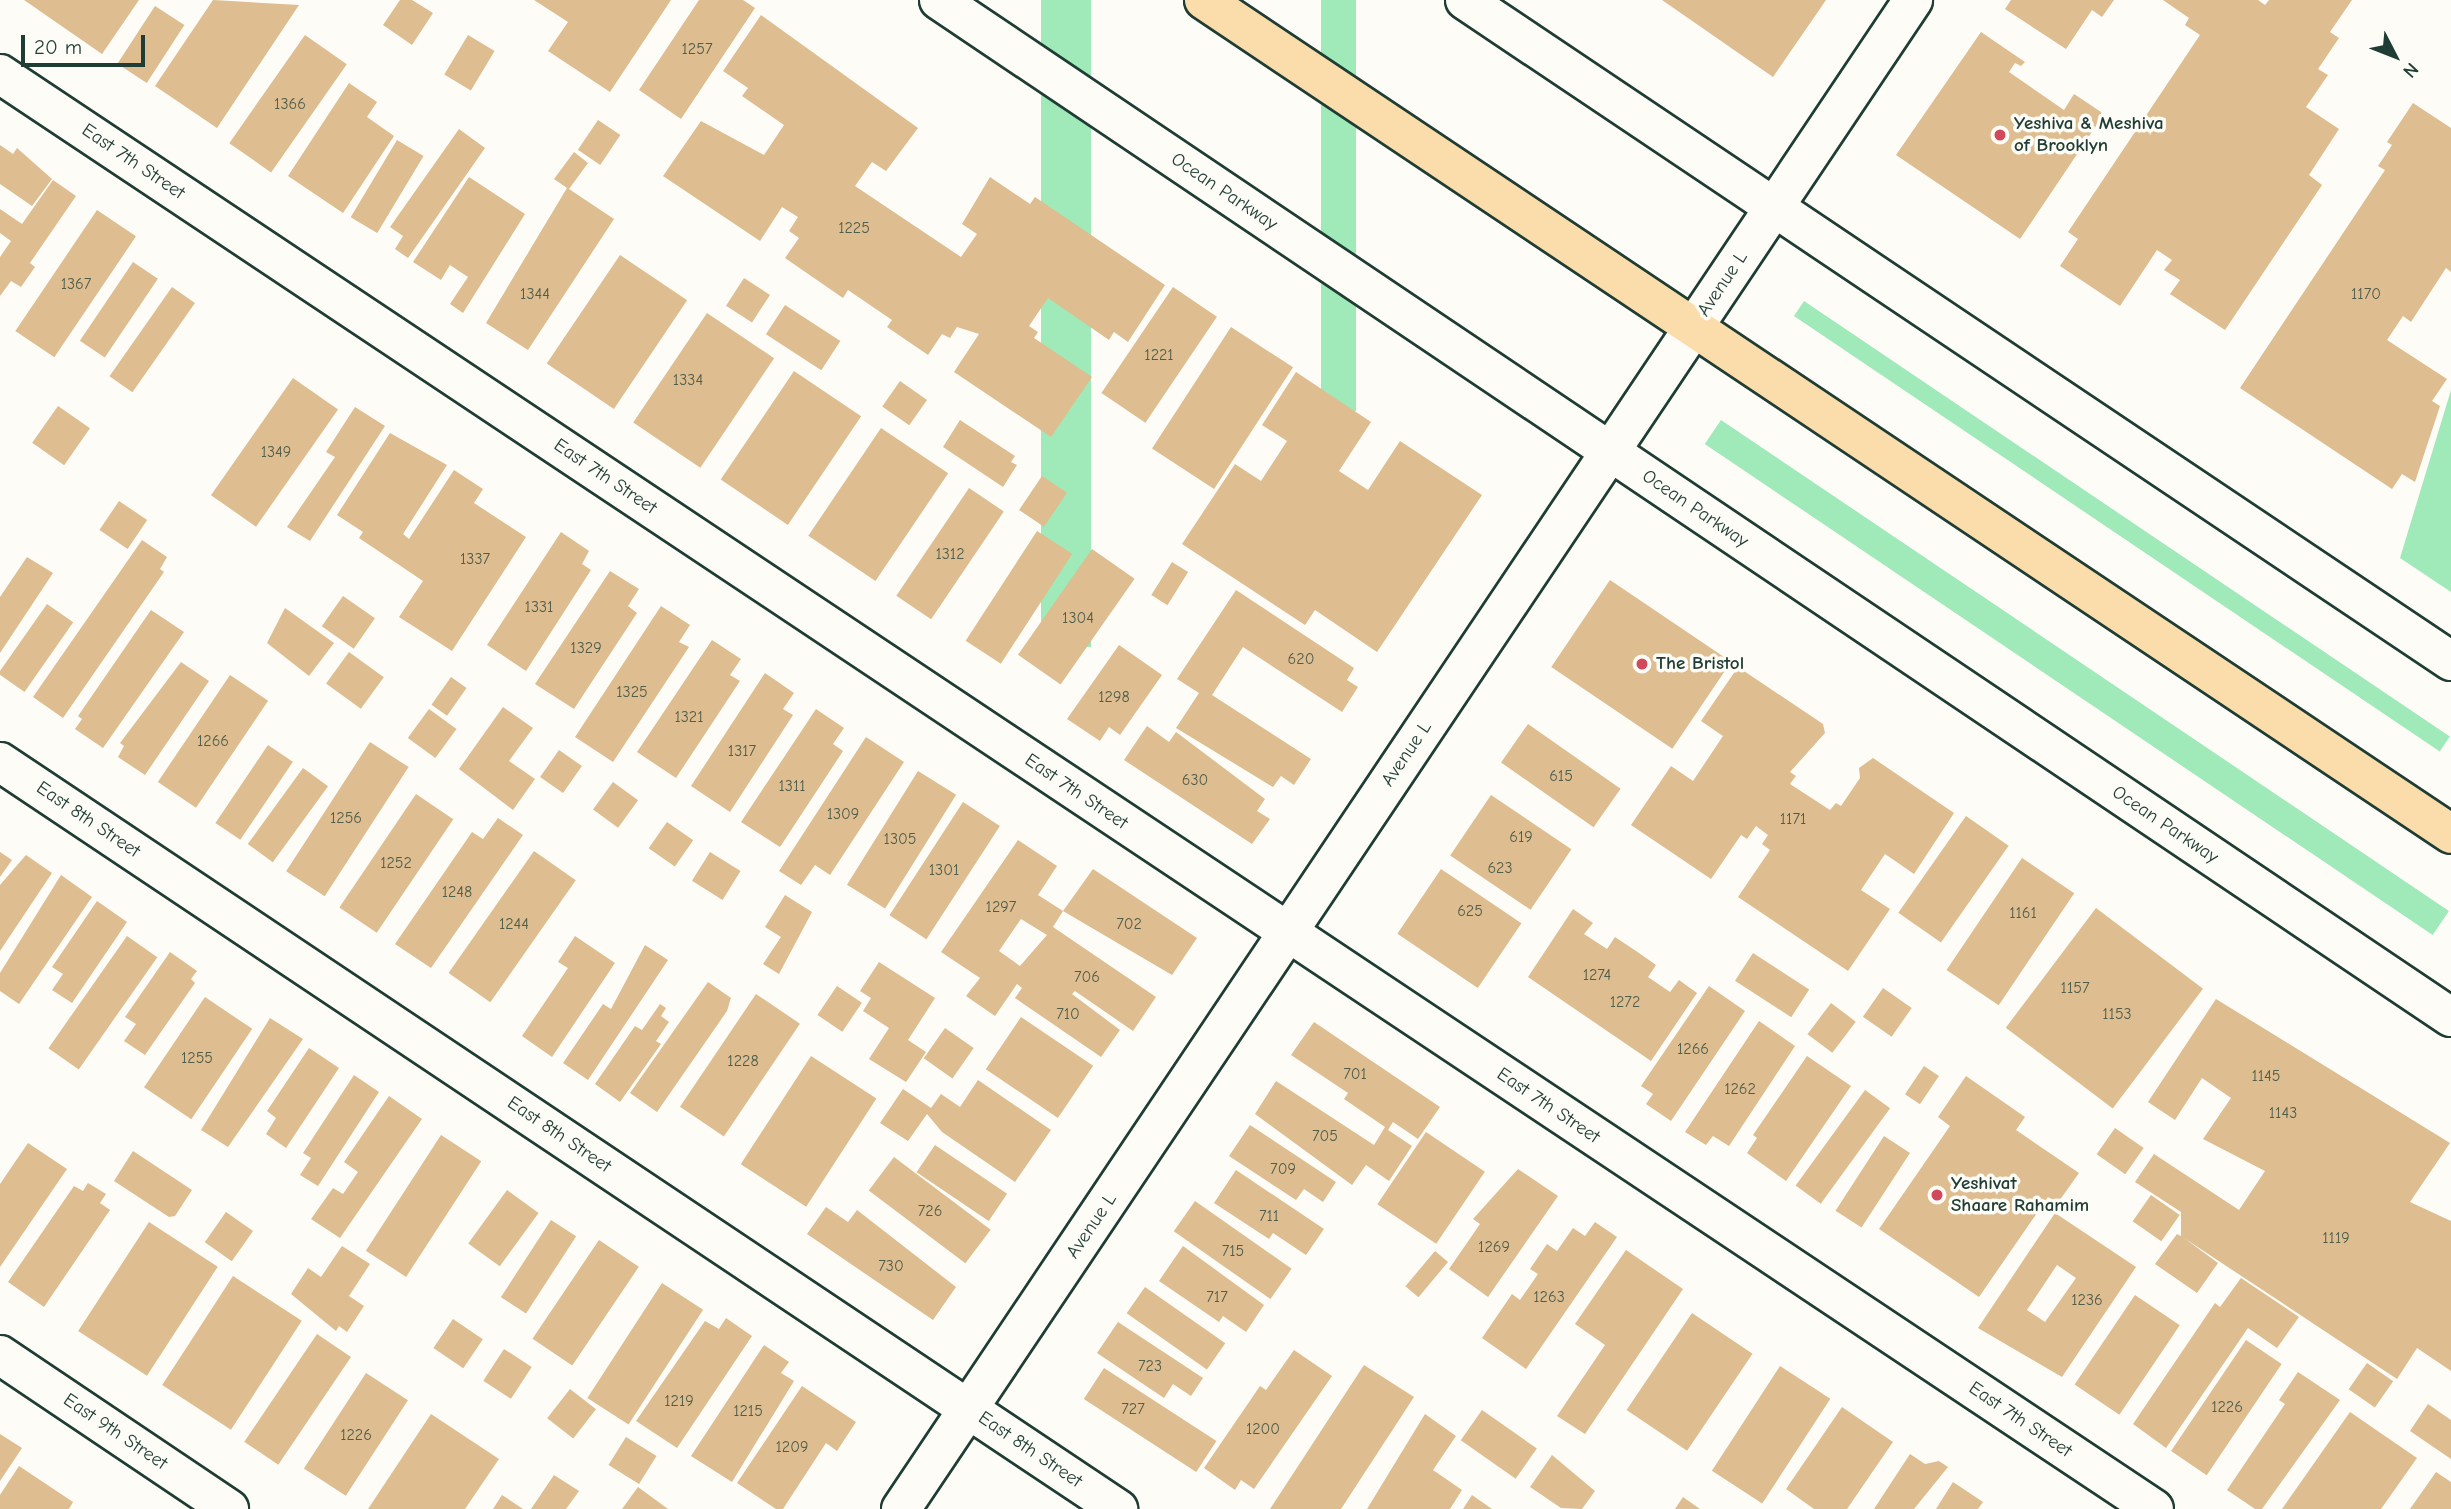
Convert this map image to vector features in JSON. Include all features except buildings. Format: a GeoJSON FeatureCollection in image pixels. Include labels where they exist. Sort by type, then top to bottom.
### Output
{"type":"FeatureCollection","features":[{"type":"Feature","properties":{"kind":"main road"},"geometry":{"type":"LineString","coordinates":[[1205,0],[2451,834]]}},
{"type":"Feature","properties":{"kind":"street","name":"Ocean Parkway"},"geometry":{"type":"LineString","coordinates":[[939,0],[2451,1017]]}},
{"type":"Feature","properties":{"kind":"street"},"geometry":{"type":"LineString","coordinates":[[1465,0],[2451,661]]}},
{"type":"Feature","properties":{"kind":"street","name":"Avenue L"},"geometry":{"type":"LineString","coordinates":[[901,1509],[1913,0]]}},
{"type":"Feature","properties":{"kind":"street","name":"East 7th Street"},"geometry":{"type":"LineString","coordinates":[[0,74],[2154,1509]]}},
{"type":"Feature","properties":{"kind":"street","name":"East 8th Street"},"geometry":{"type":"LineString","coordinates":[[0,762],[1118,1509]]}},
{"type":"Feature","properties":{"kind":"street","name":"East 9th Street"},"geometry":{"type":"LineString","coordinates":[[0,1355],[229,1509]]}},
{"type":"Feature","properties":{"kind":"green space"},"geometry":{"type":"Polygon","coordinates":[[[1041,0],[1091,0],[1091,647],[1041,647],[1041,0]]]}},
{"type":"Feature","properties":{"kind":"green space"},"geometry":{"type":"Polygon","coordinates":[[[1321,0],[1356,0],[1356,411],[1321,411],[1321,0]]]}},
{"type":"Feature","properties":{"kind":"green space"},"geometry":{"type":"Polygon","coordinates":[[[1804,301],[2450,737],[2440,752],[1794,316],[1804,301]]]}},
{"type":"Feature","properties":{"kind":"green space"},"geometry":{"type":"Polygon","coordinates":[[[2451,390],[2451,592],[2400,558],[2451,390]]]}},
{"type":"Feature","properties":{"kind":"green space"},"geometry":{"type":"Polygon","coordinates":[[[1721,420],[2449,911],[2433,935],[1705,444],[1721,420]]]}},
{"type":"Feature","properties":{"kind":"place","name":"Yeshiva & Meshiva of Brooklyn"},"geometry":{"type":"Point","coordinates":[2000,135]}},
{"type":"Feature","properties":{"kind":"place","name":"The Bristol"},"geometry":{"type":"Point","coordinates":[1642,664]}},
{"type":"Feature","properties":{"kind":"place","name":"Yeshivat Shaare Rahamim"},"geometry":{"type":"Point","coordinates":[1937,1195]}}]}
